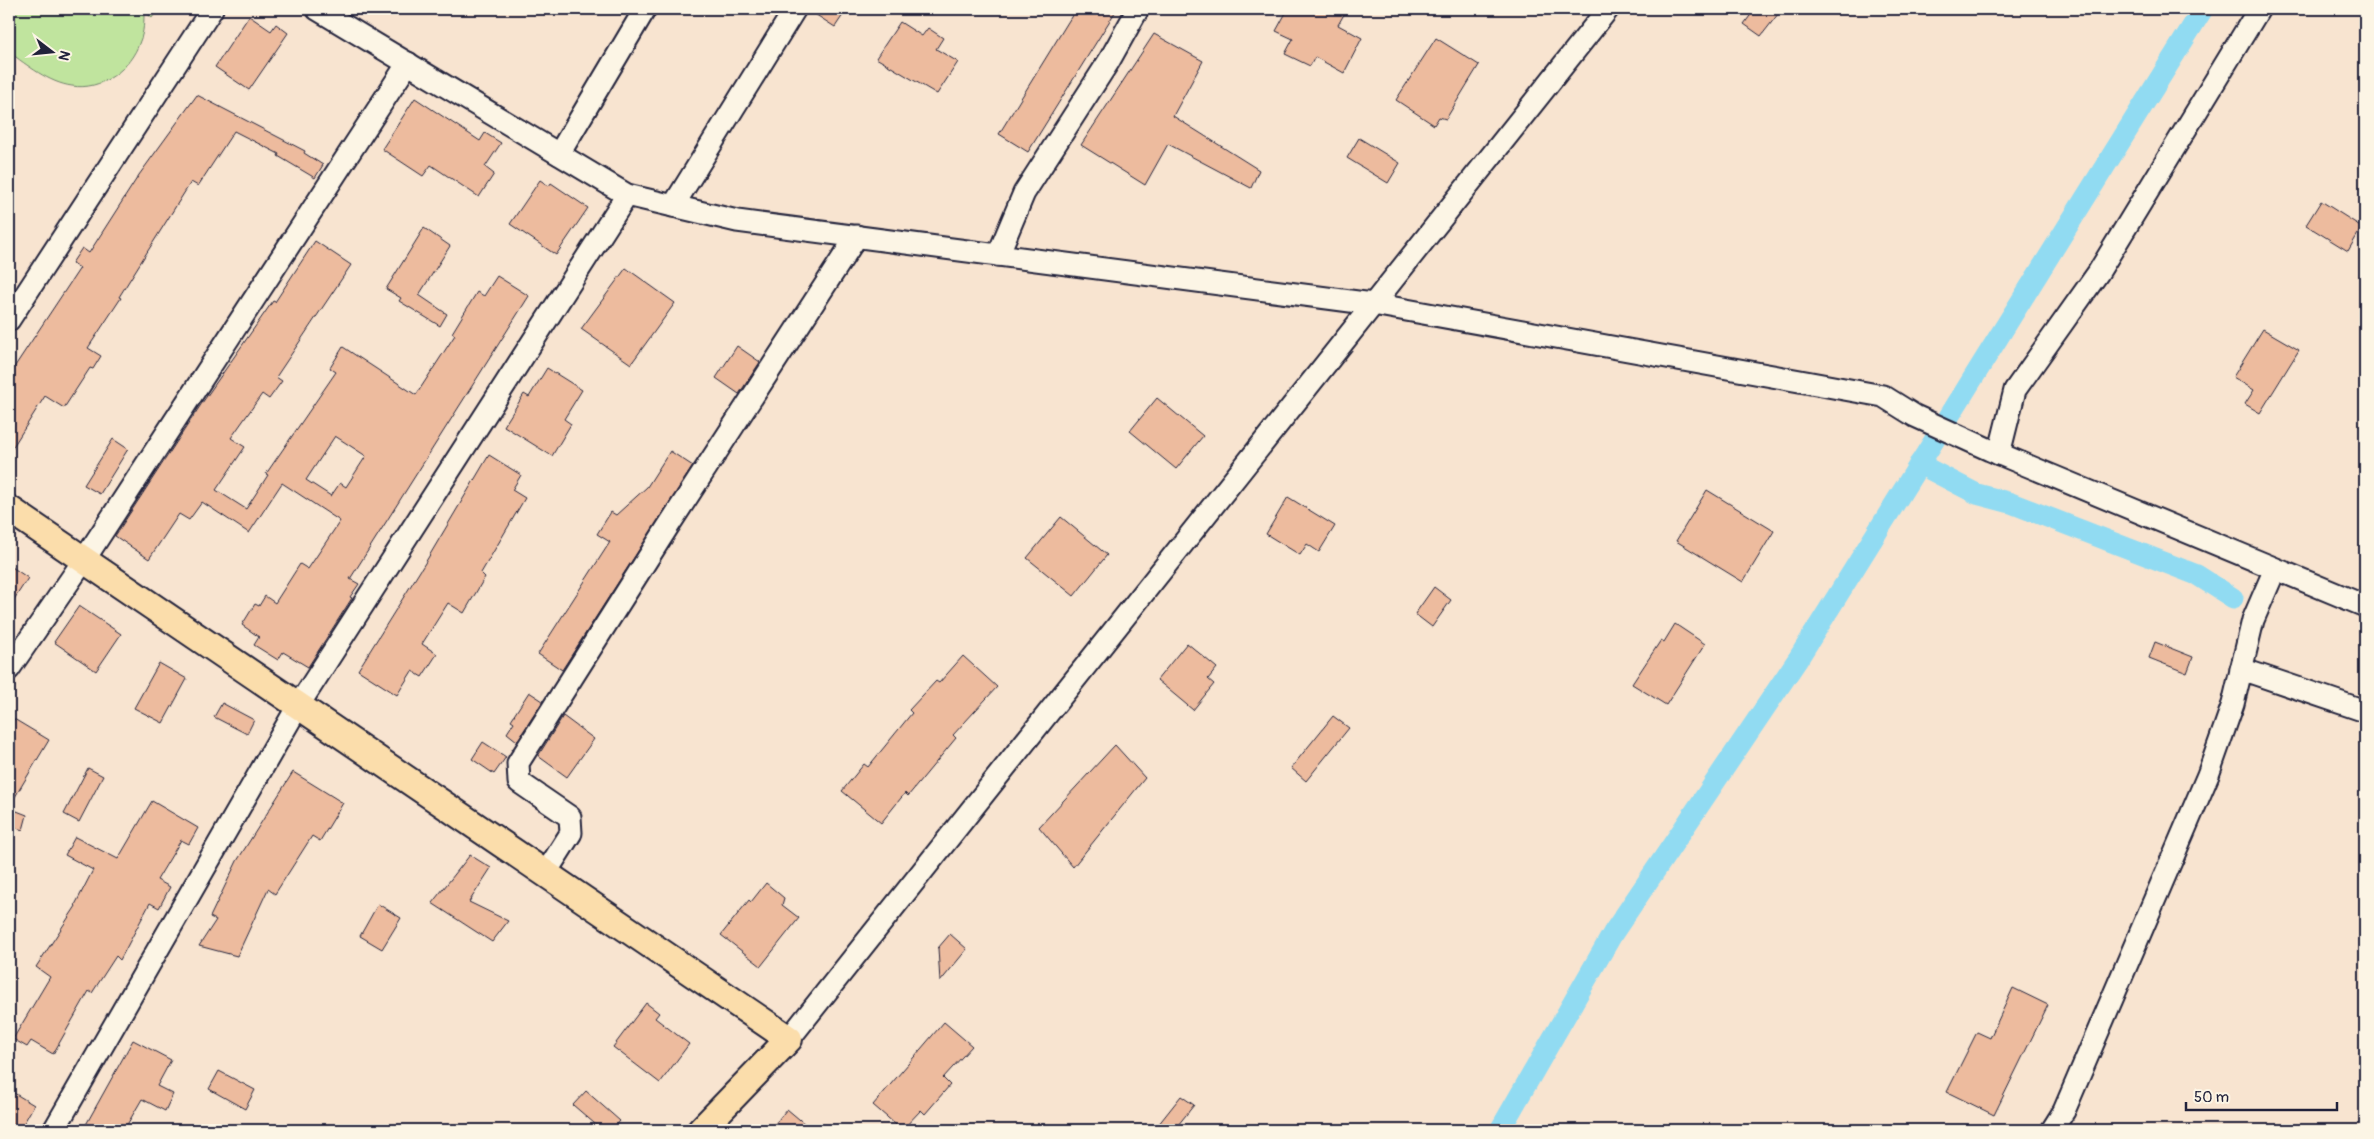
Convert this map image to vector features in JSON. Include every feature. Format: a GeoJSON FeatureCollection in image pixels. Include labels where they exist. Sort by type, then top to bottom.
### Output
{"type":"FeatureCollection","features":[{"type":"Feature","properties":{"kind":"main road"},"geometry":{"type":"LineString","coordinates":[[9,510],[788,1039],[701,1130]]}},
{"type":"Feature","properties":{"kind":"street"},"geometry":{"type":"LineString","coordinates":[[9,320],[212,9]]}},
{"type":"Feature","properties":{"kind":"street"},"geometry":{"type":"LineString","coordinates":[[317,9],[627,195],[738,221],[1373,304],[1882,396],[1915,416],[1995,452],[2365,606]]}},
{"type":"Feature","properties":{"kind":"street"},"geometry":{"type":"LineString","coordinates":[[559,154],[645,9]]}},
{"type":"Feature","properties":{"kind":"street"},"geometry":{"type":"LineString","coordinates":[[673,206],[795,9]]}},
{"type":"Feature","properties":{"kind":"street"},"geometry":{"type":"LineString","coordinates":[[998,255],[1024,192],[1109,61],[1138,9]]}},
{"type":"Feature","properties":{"kind":"street"},"geometry":{"type":"LineString","coordinates":[[788,1039],[1608,9]]}},
{"type":"Feature","properties":{"kind":"street"},"geometry":{"type":"LineString","coordinates":[[1995,452],[2015,390],[2098,273],[2259,9]]}},
{"type":"Feature","properties":{"kind":"street"},"geometry":{"type":"LineString","coordinates":[[9,669],[84,560],[408,63]]}},
{"type":"Feature","properties":{"kind":"street"},"geometry":{"type":"LineString","coordinates":[[54,1130],[298,706],[627,195]]}},
{"type":"Feature","properties":{"kind":"street"},"geometry":{"type":"LineString","coordinates":[[545,874],[571,833],[570,816],[519,782],[518,763],[667,528],[858,236]]}},
{"type":"Feature","properties":{"kind":"street"},"geometry":{"type":"LineString","coordinates":[[2052,1130],[2064,1111],[2208,775],[2233,704],[2253,620],[2275,569]]}},
{"type":"Feature","properties":{"kind":"street"},"geometry":{"type":"LineString","coordinates":[[2241,669],[2365,711]]}},
{"type":"Feature","properties":{"kind":"green space"},"geometry":{"type":"Polygon","coordinates":[[[9,9],[158,9],[152,18],[144,11],[144,26],[141,38],[130,61],[114,76],[94,85],[83,87],[55,81],[39,73],[9,52],[9,9]]]}},
{"type":"Feature","properties":{"kind":"building"},"geometry":{"type":"Polygon","coordinates":[[[807,9],[847,9],[835,27],[807,9]]]}},
{"type":"Feature","properties":{"kind":"building"},"geometry":{"type":"Polygon","coordinates":[[[1076,9],[1117,9],[1028,152],[999,134],[1076,9]]]}},
{"type":"Feature","properties":{"kind":"building"},"geometry":{"type":"Polygon","coordinates":[[[1288,9],[1347,9],[1338,25],[1362,38],[1344,73],[1315,57],[1310,66],[1285,54],[1293,39],[1276,31],[1288,9]]]}},
{"type":"Feature","properties":{"kind":"building"},"geometry":{"type":"Polygon","coordinates":[[[1755,9],[1782,9],[1761,36],[1744,24],[1755,9]]]}},
{"type":"Feature","properties":{"kind":"building"},"geometry":{"type":"Polygon","coordinates":[[[249,16],[271,31],[276,24],[288,33],[249,90],[215,67],[249,16]]]}},
{"type":"Feature","properties":{"kind":"building"},"geometry":{"type":"Polygon","coordinates":[[[900,22],[922,36],[928,28],[943,38],[936,49],[958,62],[937,94],[876,58],[900,22]]]}},
{"type":"Feature","properties":{"kind":"building"},"geometry":{"type":"Polygon","coordinates":[[[1154,34],[1203,61],[1173,116],[1259,170],[1251,188],[1168,144],[1145,185],[1081,145],[1154,34]]]}},
{"type":"Feature","properties":{"kind":"building"},"geometry":{"type":"Polygon","coordinates":[[[1436,38],[1479,65],[1446,119],[1439,117],[1434,125],[1396,100],[1436,38]]]}},
{"type":"Feature","properties":{"kind":"building"},"geometry":{"type":"Polygon","coordinates":[[[197,95],[305,151],[304,153],[323,165],[315,178],[278,156],[279,154],[234,131],[198,186],[191,182],[119,297],[121,298],[88,348],[101,356],[93,369],[90,368],[64,408],[45,396],[9,453],[9,375],[80,268],[72,263],[82,248],[89,253],[139,175],[197,95]]]}},
{"type":"Feature","properties":{"kind":"building"},"geometry":{"type":"Polygon","coordinates":[[[415,98],[480,141],[485,133],[501,143],[485,167],[494,174],[479,197],[431,165],[423,176],[382,149],[415,98]]]}},
{"type":"Feature","properties":{"kind":"building"},"geometry":{"type":"Polygon","coordinates":[[[1359,138],[1400,163],[1388,183],[1347,158],[1359,138]]]}},
{"type":"Feature","properties":{"kind":"building"},"geometry":{"type":"Polygon","coordinates":[[[540,180],[549,186],[551,183],[588,208],[556,255],[510,224],[540,180]]]}},
{"type":"Feature","properties":{"kind":"building"},"geometry":{"type":"Polygon","coordinates":[[[2321,201],[2362,227],[2348,251],[2306,225],[2321,201]]]}},
{"type":"Feature","properties":{"kind":"building"},"geometry":{"type":"Polygon","coordinates":[[[424,228],[450,246],[419,295],[447,314],[440,326],[399,301],[401,298],[386,289],[424,228]]]}},
{"type":"Feature","properties":{"kind":"building"},"geometry":{"type":"Polygon","coordinates":[[[315,241],[351,265],[276,377],[282,381],[269,399],[262,394],[231,438],[245,447],[216,490],[246,509],[268,475],[266,474],[336,372],[330,368],[343,347],[416,395],[455,335],[452,333],[477,292],[484,296],[497,276],[529,296],[350,579],[359,584],[308,667],[283,652],[278,660],[254,645],[259,637],[242,625],[255,604],[259,606],[265,596],[275,603],[300,564],[308,569],[340,521],[282,483],[249,533],[202,502],[189,520],[179,514],[149,559],[115,536],[202,403],[273,301],[275,302],[315,241]],[[335,436],[306,480],[331,496],[340,483],[346,487],[366,456],[335,436]]]}},
{"type":"Feature","properties":{"kind":"building"},"geometry":{"type":"Polygon","coordinates":[[[626,268],[675,303],[631,364],[581,329],[626,268]]]}},
{"type":"Feature","properties":{"kind":"building"},"geometry":{"type":"Polygon","coordinates":[[[2263,329],[2299,350],[2260,413],[2245,404],[2254,390],[2233,377],[2263,329]]]}},
{"type":"Feature","properties":{"kind":"building"},"geometry":{"type":"Polygon","coordinates":[[[737,346],[760,362],[739,394],[716,378],[737,346]]]}},
{"type":"Feature","properties":{"kind":"building"},"geometry":{"type":"Polygon","coordinates":[[[547,368],[582,390],[564,419],[571,424],[552,456],[504,426],[524,394],[529,397],[547,368]]]}},
{"type":"Feature","properties":{"kind":"building"},"geometry":{"type":"Polygon","coordinates":[[[1157,398],[1203,436],[1176,469],[1130,431],[1157,398]]]}},
{"type":"Feature","properties":{"kind":"building"},"geometry":{"type":"Polygon","coordinates":[[[113,439],[128,449],[100,494],[84,485],[113,439]]]}},
{"type":"Feature","properties":{"kind":"building"},"geometry":{"type":"Polygon","coordinates":[[[670,451],[693,466],[562,670],[538,654],[610,542],[597,534],[611,512],[616,515],[647,487],[670,451]]]}},
{"type":"Feature","properties":{"kind":"building"},"geometry":{"type":"Polygon","coordinates":[[[489,455],[521,475],[512,490],[525,498],[481,573],[485,577],[464,613],[448,603],[422,644],[437,654],[422,677],[412,671],[397,695],[358,670],[425,563],[489,455]]]}},
{"type":"Feature","properties":{"kind":"building"},"geometry":{"type":"Polygon","coordinates":[[[1707,490],[1774,531],[1743,582],[1676,541],[1707,490]]]}},
{"type":"Feature","properties":{"kind":"building"},"geometry":{"type":"Polygon","coordinates":[[[1288,497],[1335,526],[1319,552],[1307,544],[1300,555],[1266,534],[1288,497]]]}},
{"type":"Feature","properties":{"kind":"building"},"geometry":{"type":"Polygon","coordinates":[[[1061,517],[1107,555],[1074,596],[1027,558],[1061,517]]]}},
{"type":"Feature","properties":{"kind":"building"},"geometry":{"type":"Polygon","coordinates":[[[9,565],[28,578],[9,607],[9,565]]]}},
{"type":"Feature","properties":{"kind":"building"},"geometry":{"type":"Polygon","coordinates":[[[1434,587],[1451,600],[1432,627],[1415,614],[1434,587]]]}},
{"type":"Feature","properties":{"kind":"building"},"geometry":{"type":"Polygon","coordinates":[[[79,606],[121,634],[96,671],[54,642],[79,606]]]}},
{"type":"Feature","properties":{"kind":"building"},"geometry":{"type":"Polygon","coordinates":[[[1675,624],[1705,644],[1666,705],[1632,684],[1661,640],[1664,642],[1675,624]]]}},
{"type":"Feature","properties":{"kind":"building"},"geometry":{"type":"Polygon","coordinates":[[[2155,642],[2193,657],[2187,673],[2149,658],[2155,642]]]}},
{"type":"Feature","properties":{"kind":"building"},"geometry":{"type":"Polygon","coordinates":[[[1187,643],[1217,668],[1208,679],[1214,684],[1193,710],[1157,680],[1187,643]]]}},
{"type":"Feature","properties":{"kind":"building"},"geometry":{"type":"Polygon","coordinates":[[[963,656],[997,687],[953,735],[956,738],[908,796],[905,793],[881,823],[842,791],[864,764],[868,767],[912,713],[909,710],[936,681],[939,683],[963,656]]]}},
{"type":"Feature","properties":{"kind":"building"},"geometry":{"type":"Polygon","coordinates":[[[159,663],[187,679],[163,723],[134,708],[159,663]]]}},
{"type":"Feature","properties":{"kind":"building"},"geometry":{"type":"Polygon","coordinates":[[[529,692],[543,701],[517,741],[507,733],[514,722],[511,720],[529,692]]]}},
{"type":"Feature","properties":{"kind":"building"},"geometry":{"type":"Polygon","coordinates":[[[222,703],[254,720],[247,734],[214,717],[222,703]]]}},
{"type":"Feature","properties":{"kind":"building"},"geometry":{"type":"Polygon","coordinates":[[[9,716],[49,740],[9,807],[9,716]]]}},
{"type":"Feature","properties":{"kind":"building"},"geometry":{"type":"Polygon","coordinates":[[[563,716],[594,739],[567,777],[538,756],[563,716]]]}},
{"type":"Feature","properties":{"kind":"building"},"geometry":{"type":"Polygon","coordinates":[[[1333,716],[1349,728],[1306,781],[1291,768],[1333,716]]]}},
{"type":"Feature","properties":{"kind":"building"},"geometry":{"type":"Polygon","coordinates":[[[483,742],[506,757],[494,774],[472,759],[483,742]]]}},
{"type":"Feature","properties":{"kind":"building"},"geometry":{"type":"Polygon","coordinates":[[[1115,745],[1145,778],[1073,867],[1039,827],[1115,745]]]}},
{"type":"Feature","properties":{"kind":"building"},"geometry":{"type":"Polygon","coordinates":[[[88,768],[103,776],[79,822],[64,814],[88,768]]]}},
{"type":"Feature","properties":{"kind":"building"},"geometry":{"type":"Polygon","coordinates":[[[293,772],[343,803],[320,841],[312,836],[275,894],[268,889],[237,956],[199,946],[216,920],[210,917],[237,861],[293,772]]]}},
{"type":"Feature","properties":{"kind":"building"},"geometry":{"type":"Polygon","coordinates":[[[152,801],[198,828],[189,844],[181,840],[157,880],[170,887],[159,908],[150,903],[120,960],[116,956],[92,993],[89,991],[53,1054],[31,1041],[27,1047],[13,1039],[50,977],[36,967],[76,906],[93,870],[65,855],[75,837],[118,859],[152,801]]]}},
{"type":"Feature","properties":{"kind":"building"},"geometry":{"type":"Polygon","coordinates":[[[9,808],[27,815],[23,830],[9,826],[9,808]]]}},
{"type":"Feature","properties":{"kind":"building"},"geometry":{"type":"Polygon","coordinates":[[[470,855],[491,868],[469,902],[508,921],[492,942],[432,903],[470,855]]]}},
{"type":"Feature","properties":{"kind":"building"},"geometry":{"type":"Polygon","coordinates":[[[766,883],[784,898],[782,905],[799,918],[761,966],[721,935],[749,900],[751,902],[766,883]]]}},
{"type":"Feature","properties":{"kind":"building"},"geometry":{"type":"Polygon","coordinates":[[[378,904],[401,918],[382,949],[360,936],[378,904]]]}},
{"type":"Feature","properties":{"kind":"building"},"geometry":{"type":"Polygon","coordinates":[[[950,934],[967,949],[940,982],[938,948],[950,934]]]}},
{"type":"Feature","properties":{"kind":"building"},"geometry":{"type":"Polygon","coordinates":[[[2013,988],[2048,1005],[1994,1115],[1947,1092],[1977,1032],[1990,1038],[2013,988]]]}},
{"type":"Feature","properties":{"kind":"building"},"geometry":{"type":"Polygon","coordinates":[[[646,1003],[659,1013],[655,1018],[689,1044],[660,1083],[613,1047],[646,1003]]]}},
{"type":"Feature","properties":{"kind":"building"},"geometry":{"type":"Polygon","coordinates":[[[944,1022],[972,1046],[943,1078],[950,1085],[925,1114],[921,1110],[902,1130],[873,1105],[944,1022]]]}},
{"type":"Feature","properties":{"kind":"building"},"geometry":{"type":"Polygon","coordinates":[[[133,1040],[171,1060],[157,1086],[173,1094],[165,1111],[142,1099],[124,1130],[83,1130],[133,1040]]]}},
{"type":"Feature","properties":{"kind":"building"},"geometry":{"type":"Polygon","coordinates":[[[219,1071],[255,1090],[245,1109],[209,1089],[219,1071]]]}},
{"type":"Feature","properties":{"kind":"building"},"geometry":{"type":"Polygon","coordinates":[[[9,1090],[34,1105],[20,1130],[9,1130],[9,1090]]]}},
{"type":"Feature","properties":{"kind":"building"},"geometry":{"type":"Polygon","coordinates":[[[586,1091],[620,1121],[612,1130],[602,1130],[573,1105],[586,1091]]]}},
{"type":"Feature","properties":{"kind":"building"},"geometry":{"type":"Polygon","coordinates":[[[1181,1096],[1194,1105],[1174,1130],[1154,1130],[1181,1096]]]}},
{"type":"Feature","properties":{"kind":"building"},"geometry":{"type":"Polygon","coordinates":[[[787,1109],[812,1130],[770,1130],[787,1109]]]}},
{"type":"Feature","properties":{"kind":"waterway"},"geometry":{"type":"LineString","coordinates":[[1500,1130],[1613,933],[1798,659],[2203,9]]}},
{"type":"Feature","properties":{"kind":"waterway"},"geometry":{"type":"LineString","coordinates":[[1919,464],[1977,494],[2011,503],[2197,575],[2233,598]]}}]}
